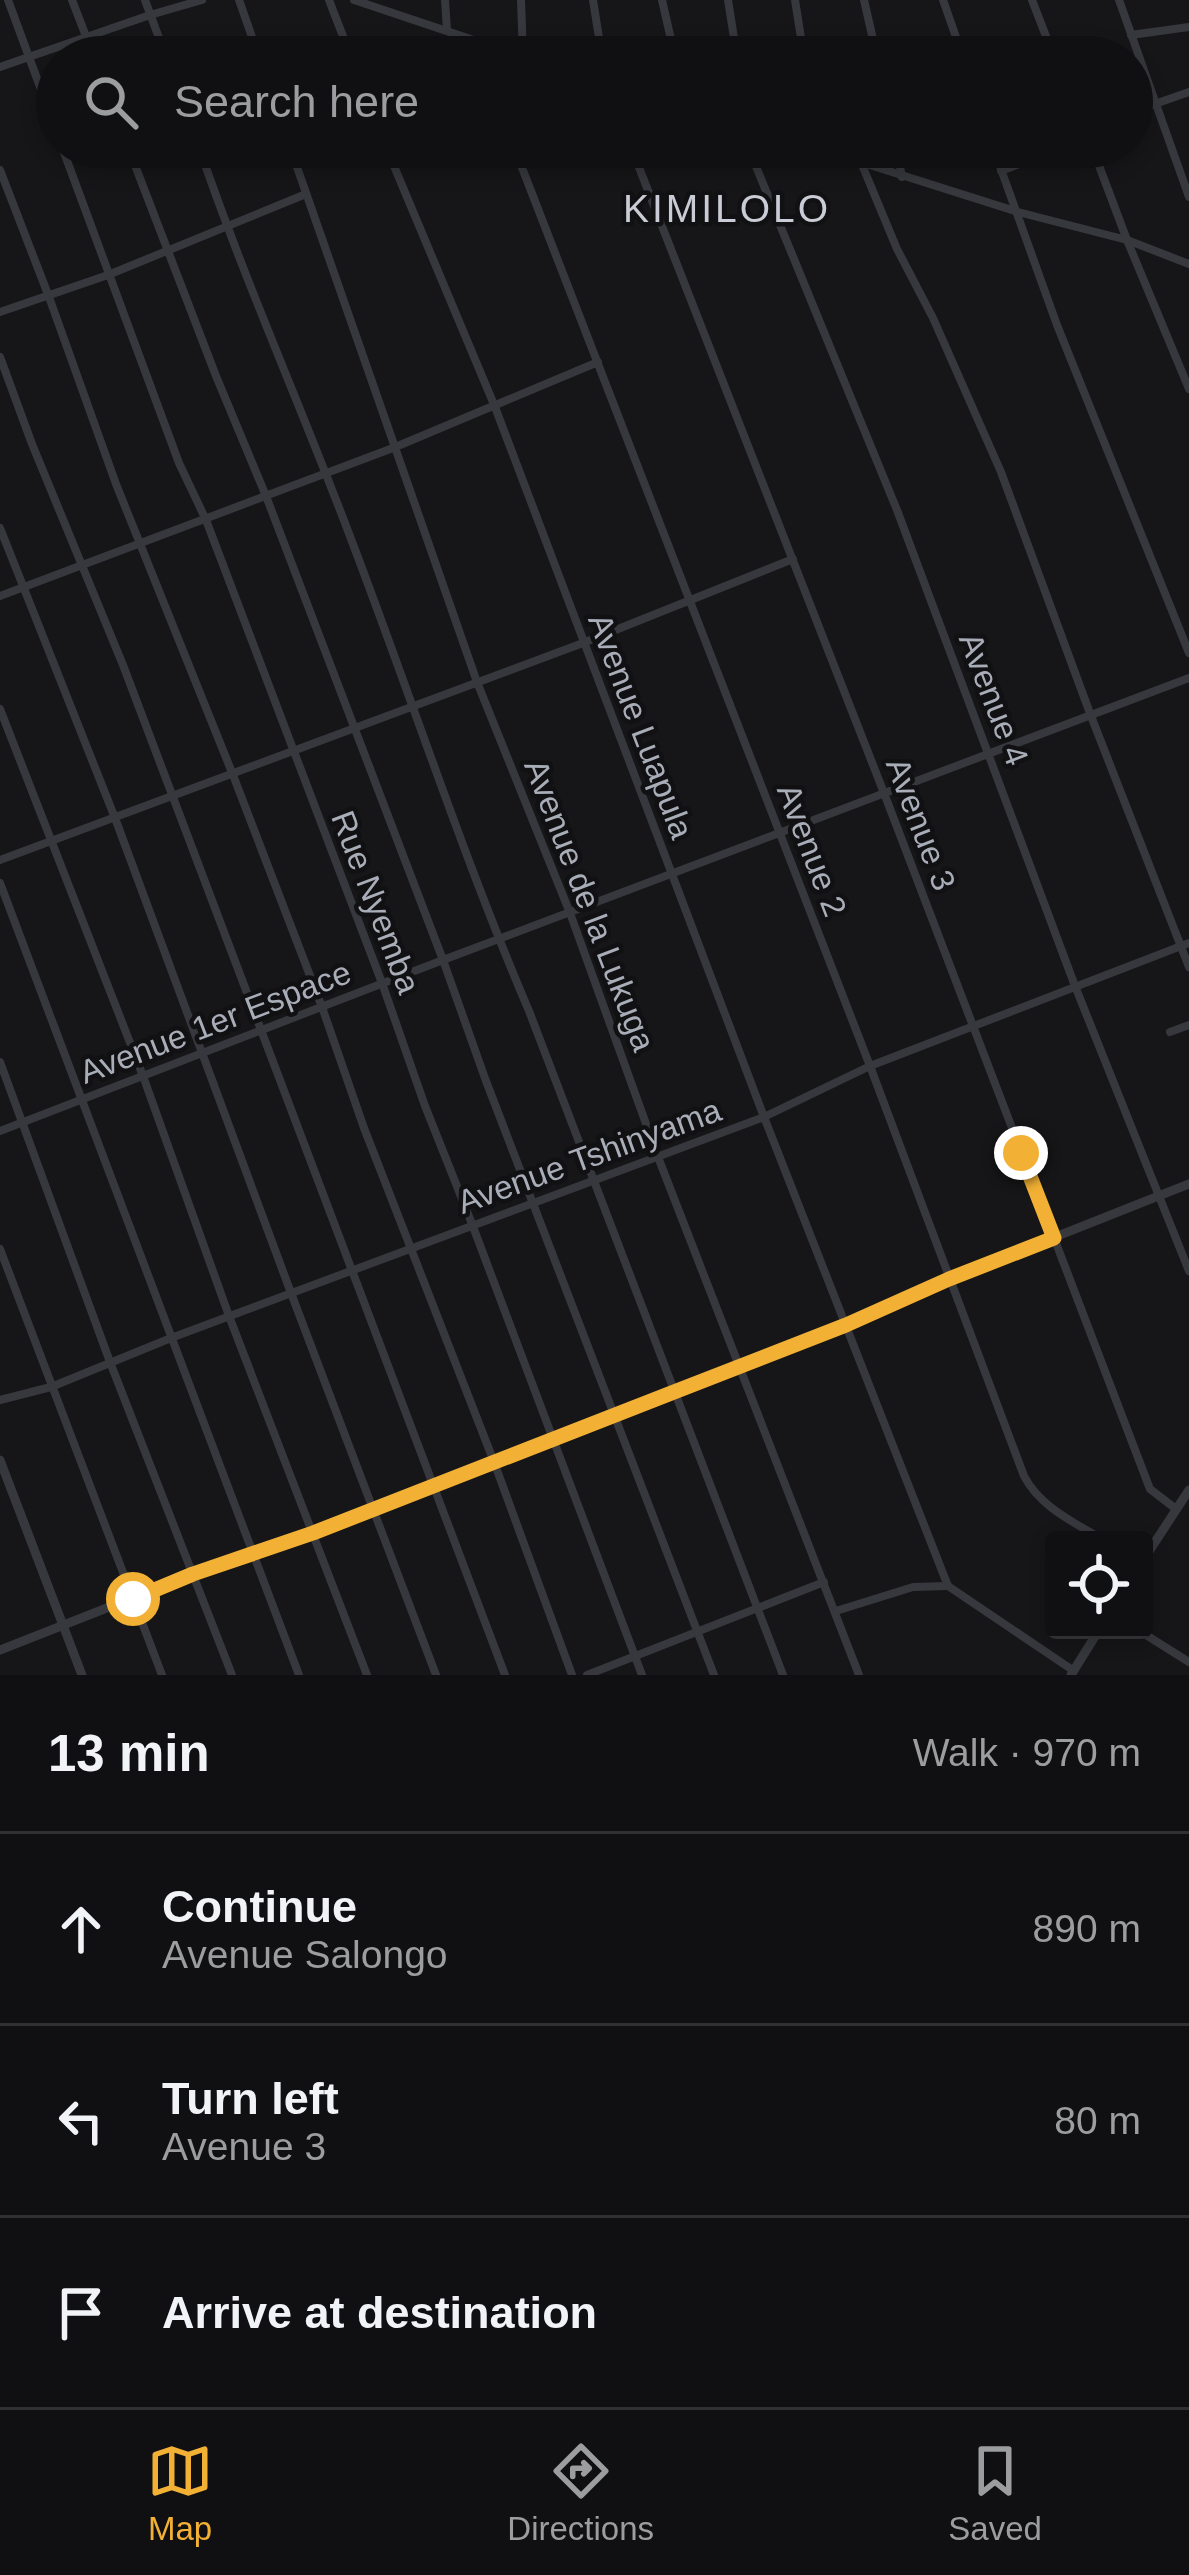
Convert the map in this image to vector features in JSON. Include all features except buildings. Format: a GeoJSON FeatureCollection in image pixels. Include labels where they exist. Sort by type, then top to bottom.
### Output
{"type":"FeatureCollection","features":[{"type":"Feature","properties":{"kind":"street"},"geometry":{"type":"LineString","coordinates":[[8,0],[36,77]]}},
{"type":"Feature","properties":{"kind":"street"},"geometry":{"type":"LineString","coordinates":[[72,0],[86,36]]}},
{"type":"Feature","properties":{"kind":"street"},"geometry":{"type":"LineString","coordinates":[[145,0],[158,36]]}},
{"type":"Feature","properties":{"kind":"street"},"geometry":{"type":"LineString","coordinates":[[89,36],[202,0]]}},
{"type":"Feature","properties":{"kind":"street"},"geometry":{"type":"LineString","coordinates":[[239,0],[252,36]]}},
{"type":"Feature","properties":{"kind":"street"},"geometry":{"type":"LineString","coordinates":[[328,0],[343,36]]}},
{"type":"Feature","properties":{"kind":"street"},"geometry":{"type":"LineString","coordinates":[[354,0],[381,4],[462,36]]}},
{"type":"Feature","properties":{"kind":"street"},"geometry":{"type":"LineString","coordinates":[[445,0],[447,31]]}},
{"type":"Feature","properties":{"kind":"street"},"geometry":{"type":"LineString","coordinates":[[521,0],[523,36]]}},
{"type":"Feature","properties":{"kind":"street"},"geometry":{"type":"LineString","coordinates":[[593,0],[599,36]]}},
{"type":"Feature","properties":{"kind":"street"},"geometry":{"type":"LineString","coordinates":[[662,0],[670,36]]}},
{"type":"Feature","properties":{"kind":"street"},"geometry":{"type":"LineString","coordinates":[[728,0],[734,36]]}},
{"type":"Feature","properties":{"kind":"street"},"geometry":{"type":"LineString","coordinates":[[795,0],[801,36]]}},
{"type":"Feature","properties":{"kind":"street"},"geometry":{"type":"LineString","coordinates":[[865,0],[873,36]]}},
{"type":"Feature","properties":{"kind":"street"},"geometry":{"type":"LineString","coordinates":[[944,0],[956,36]]}},
{"type":"Feature","properties":{"kind":"street"},"geometry":{"type":"LineString","coordinates":[[1032,0],[1046,36]]}},
{"type":"Feature","properties":{"kind":"street"},"geometry":{"type":"LineString","coordinates":[[1119,0],[1131,35],[1189,27]]}},
{"type":"Feature","properties":{"kind":"street"},"geometry":{"type":"LineString","coordinates":[[0,67],[36,53]]}},
{"type":"Feature","properties":{"kind":"street"},"geometry":{"type":"LineString","coordinates":[[1153,103],[1189,92]]}},
{"type":"Feature","properties":{"kind":"street"},"geometry":{"type":"LineString","coordinates":[[1153,94],[1189,196]]}},
{"type":"Feature","properties":{"kind":"street","name":"Rue Nyemba"},"geometry":{"type":"LineString","coordinates":[[70,168],[642,1675]]}},
{"type":"Feature","properties":{"kind":"street"},"geometry":{"type":"LineString","coordinates":[[136,168],[266,496],[714,1675]]}},
{"type":"Feature","properties":{"kind":"street"},"geometry":{"type":"LineString","coordinates":[[206,168],[783,1675]]}},
{"type":"Feature","properties":{"kind":"street","name":"Avenue de la Lukuga"},"geometry":{"type":"LineString","coordinates":[[297,168],[477,682],[570,913],[658,1156],[860,1675]]}},
{"type":"Feature","properties":{"kind":"street","name":"Avenue Luapula"},"geometry":{"type":"LineString","coordinates":[[395,168],[495,407],[948,1586]]}},
{"type":"Feature","properties":{"kind":"street","name":"Avenue 2"},"geometry":{"type":"LineString","coordinates":[[522,168],[1031,1489],[1089,1531]]}},
{"type":"Feature","properties":{"kind":"street","name":"Avenue 3"},"geometry":{"type":"LineString","coordinates":[[639,168],[1150,1489],[1176,1509]]}},
{"type":"Feature","properties":{"kind":"street","name":"Avenue 4"},"geometry":{"type":"LineString","coordinates":[[757,168],[897,510],[1075,986],[1189,1270]]}},
{"type":"Feature","properties":{"kind":"street"},"geometry":{"type":"LineString","coordinates":[[863,168],[1000,472],[1091,716],[1185,945],[1189,967]]}},
{"type":"Feature","properties":{"kind":"street"},"geometry":{"type":"LineString","coordinates":[[880,168],[1127,240],[1189,264]]}},
{"type":"Feature","properties":{"kind":"street"},"geometry":{"type":"LineString","coordinates":[[900,168],[902,177]]}},
{"type":"Feature","properties":{"kind":"street"},"geometry":{"type":"LineString","coordinates":[[1000,168],[1189,653]]}},
{"type":"Feature","properties":{"kind":"street"},"geometry":{"type":"LineString","coordinates":[[1001,171],[1009,168]]}},
{"type":"Feature","properties":{"kind":"street"},"geometry":{"type":"LineString","coordinates":[[1100,168],[1189,389]]}},
{"type":"Feature","properties":{"kind":"street"},"geometry":{"type":"LineString","coordinates":[[0,170],[100,443],[322,1006],[572,1675]]}},
{"type":"Feature","properties":{"kind":"street"},"geometry":{"type":"LineString","coordinates":[[0,312],[108,275],[306,194]]}},
{"type":"Feature","properties":{"kind":"street"},"geometry":{"type":"LineString","coordinates":[[0,357],[123,664],[505,1675]]}},
{"type":"Feature","properties":{"kind":"street"},"geometry":{"type":"LineString","coordinates":[[0,596],[393,448],[598,362]]}},
{"type":"Feature","properties":{"kind":"street"},"geometry":{"type":"LineString","coordinates":[[0,529],[115,818],[436,1675]]}},
{"type":"Feature","properties":{"kind":"street"},"geometry":{"type":"LineString","coordinates":[[0,860],[583,643],[793,559]]}},
{"type":"Feature","properties":{"kind":"street","name":"Avenue 1er Espace"},"geometry":{"type":"LineString","coordinates":[[0,1131],[1189,678]]}},
{"type":"Feature","properties":{"kind":"street"},"geometry":{"type":"LineString","coordinates":[[0,709],[368,1675]]}},
{"type":"Feature","properties":{"kind":"street"},"geometry":{"type":"LineString","coordinates":[[0,883],[299,1675]]}},
{"type":"Feature","properties":{"kind":"street","name":"Avenue Tshinyama"},"geometry":{"type":"LineString","coordinates":[[0,1400],[51,1388],[171,1337],[764,1117],[870,1066],[1185,945]]}},
{"type":"Feature","properties":{"kind":"street"},"geometry":{"type":"LineString","coordinates":[[1170,1032],[1189,1025]]}},
{"type":"Feature","properties":{"kind":"street"},"geometry":{"type":"LineString","coordinates":[[0,1062],[232,1675]]}},
{"type":"Feature","properties":{"kind":"street"},"geometry":{"type":"LineString","coordinates":[[0,1650],[846,1325],[1189,1184]]}},
{"type":"Feature","properties":{"kind":"street"},"geometry":{"type":"LineString","coordinates":[[0,1249],[162,1675]]}},
{"type":"Feature","properties":{"kind":"street"},"geometry":{"type":"LineString","coordinates":[[0,1460],[82,1675]]}},
{"type":"Feature","properties":{"kind":"street"},"geometry":{"type":"LineString","coordinates":[[1153,1545],[1189,1490]]}},
{"type":"Feature","properties":{"kind":"street"},"geometry":{"type":"LineString","coordinates":[[587,1675],[824,1582]]}},
{"type":"Feature","properties":{"kind":"street"},"geometry":{"type":"LineString","coordinates":[[836,1612],[914,1587],[948,1586],[1075,1673],[1094,1639]]}},
{"type":"Feature","properties":{"kind":"street"},"geometry":{"type":"LineString","coordinates":[[1152,1639],[1189,1662]]}},
{"type":"Feature","properties":{"kind":"district","name":"KIMILOLO"},"geometry":{"type":"Point","coordinates":[727,208]}},
{"type":"Feature","properties":{"kind":"route"},"geometry":{"type":"LineString","coordinates":[[133,1599],[846,1325],[1054,1238],[1021,1153]]}}]}
